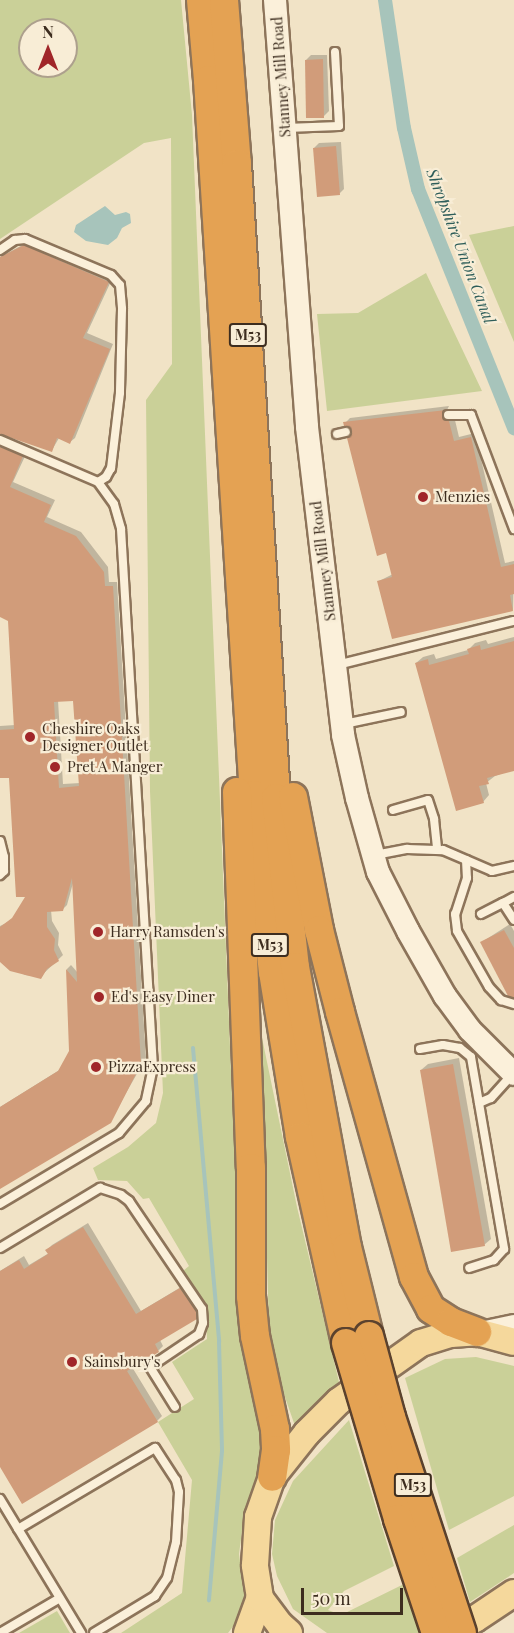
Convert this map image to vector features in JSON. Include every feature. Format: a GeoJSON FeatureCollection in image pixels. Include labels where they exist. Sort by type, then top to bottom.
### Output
{"type":"FeatureCollection","features":[{"type":"Feature","properties":{"kind":"highway","name":"M53"},"geometry":{"type":"LineString","coordinates":[[201,0],[239,542],[254,795],[273,972],[300,1137],[358,1339],[398,1518],[436,1633]]}},
{"type":"Feature","properties":{"kind":"highway","name":"M53"},"geometry":{"type":"LineString","coordinates":[[224,0],[270,671],[276,798],[295,967],[344,1236],[358,1339],[391,1417],[462,1633]]}},
{"type":"Feature","properties":{"kind":"highway"},"geometry":{"type":"LineString","coordinates":[[239,542],[233,694],[251,1168],[251,1296],[255,1336],[275,1429],[276,1450],[272,1477]]}},
{"type":"Feature","properties":{"kind":"highway"},"geometry":{"type":"LineString","coordinates":[[270,671],[319,930],[414,1277],[431,1309],[452,1322],[479,1332]]}},
{"type":"Feature","properties":{"kind":"main road"},"geometry":{"type":"LineString","coordinates":[[247,1633],[260,1598],[255,1544],[258,1517],[272,1477],[307,1433],[339,1401],[421,1343],[451,1334],[479,1332],[514,1342]]}},
{"type":"Feature","properties":{"kind":"main road"},"geometry":{"type":"LineString","coordinates":[[447,1633],[475,1619],[514,1593]]}},
{"type":"Feature","properties":{"kind":"main road"},"geometry":{"type":"LineString","coordinates":[[260,1598],[280,1625],[289,1633]]}},
{"type":"Feature","properties":{"kind":"street","name":"Stanney Mill Road"},"geometry":{"type":"LineString","coordinates":[[275,0],[307,427],[342,724],[357,798],[378,872],[408,931],[445,996],[470,1030],[514,1074]]}},
{"type":"Feature","properties":{"kind":"street"},"geometry":{"type":"LineString","coordinates":[[479,1332],[514,1326]]}},
{"type":"Feature","properties":{"kind":"lane"},"geometry":{"type":"LineString","coordinates":[[285,128],[339,126],[335,52]]}},
{"type":"Feature","properties":{"kind":"lane"},"geometry":{"type":"LineString","coordinates":[[0,250],[25,238],[111,275],[120,285],[122,309],[120,393],[111,468],[106,477],[98,482]]}},
{"type":"Feature","properties":{"kind":"lane"},"geometry":{"type":"LineString","coordinates":[[448,415],[471,415],[514,529]]}},
{"type":"Feature","properties":{"kind":"lane"},"geometry":{"type":"LineString","coordinates":[[0,440],[98,482],[114,504],[121,529],[153,1067],[146,1101],[119,1132],[0,1204]]}},
{"type":"Feature","properties":{"kind":"lane"},"geometry":{"type":"LineString","coordinates":[[335,666],[514,621]]}},
{"type":"Feature","properties":{"kind":"lane"},"geometry":{"type":"LineString","coordinates":[[342,724],[401,712]]}},
{"type":"Feature","properties":{"kind":"lane"},"geometry":{"type":"LineString","coordinates":[[393,810],[428,800],[434,819],[437,850]]}},
{"type":"Feature","properties":{"kind":"lane"},"geometry":{"type":"LineString","coordinates":[[0,840],[4,871],[0,875]]}},
{"type":"Feature","properties":{"kind":"lane"},"geometry":{"type":"LineString","coordinates":[[373,856],[407,849],[437,850],[492,871],[514,866]]}},
{"type":"Feature","properties":{"kind":"lane"},"geometry":{"type":"LineString","coordinates":[[466,860],[467,878],[455,914],[457,931],[489,987],[501,1000],[514,1004]]}},
{"type":"Feature","properties":{"kind":"lane"},"geometry":{"type":"LineString","coordinates":[[481,914],[514,897]]}},
{"type":"Feature","properties":{"kind":"lane"},"geometry":{"type":"LineString","coordinates":[[503,903],[514,920]]}},
{"type":"Feature","properties":{"kind":"lane"},"geometry":{"type":"LineString","coordinates":[[420,1049],[460,1048],[471,1057],[504,1250],[494,1260],[469,1268]]}},
{"type":"Feature","properties":{"kind":"lane"},"geometry":{"type":"LineString","coordinates":[[479,1103],[491,1098],[514,1074]]}},
{"type":"Feature","properties":{"kind":"lane"},"geometry":{"type":"LineString","coordinates":[[0,1248],[100,1188],[121,1195],[129,1201],[202,1309],[203,1323],[199,1334],[150,1368],[175,1407]]}},
{"type":"Feature","properties":{"kind":"lane"},"geometry":{"type":"LineString","coordinates":[[18,1529],[155,1448],[176,1480],[178,1492],[176,1542],[167,1578],[155,1596],[94,1633]]}},
{"type":"Feature","properties":{"kind":"lane"},"geometry":{"type":"LineString","coordinates":[[0,1499],[81,1633]]}},
{"type":"Feature","properties":{"kind":"lane"},"geometry":{"type":"LineString","coordinates":[[0,1633],[60,1598]]}},
{"type":"Feature","properties":{"kind":"green space"},"geometry":{"type":"Polygon","coordinates":[[[0,0],[181,0],[192,115],[235,1169],[235,1291],[250,1382],[263,1425],[265,1457],[243,1524],[239,1554],[245,1597],[244,1612],[228,1633],[121,1633],[182,1593],[192,1480],[158,1422],[194,1399],[172,1362],[207,1339],[206,1309],[183,1271],[189,1266],[149,1198],[143,1199],[127,1181],[98,1180],[93,1168],[128,1147],[156,1123],[163,1093],[150,791],[146,400],[172,364],[171,138],[144,143],[0,239],[0,0]]]}},
{"type":"Feature","properties":{"kind":"green space"},"geometry":{"type":"Polygon","coordinates":[[[514,226],[514,342],[469,235],[514,226]]]}},
{"type":"Feature","properties":{"kind":"green space"},"geometry":{"type":"Polygon","coordinates":[[[426,273],[482,391],[327,411],[317,314],[358,313],[426,273]]]}},
{"type":"Feature","properties":{"kind":"green space"},"geometry":{"type":"Polygon","coordinates":[[[261,1033],[297,1207],[339,1382],[295,1426],[278,1377],[269,1332],[261,1033]]]}},
{"type":"Feature","properties":{"kind":"green space"},"geometry":{"type":"Polygon","coordinates":[[[476,1357],[514,1366],[514,1496],[449,1530],[405,1378],[445,1359],[476,1357]]]}},
{"type":"Feature","properties":{"kind":"green space"},"geometry":{"type":"Polygon","coordinates":[[[349,1420],[394,1566],[344,1591],[328,1610],[341,1615],[404,1584],[421,1633],[327,1633],[293,1609],[277,1576],[272,1554],[275,1520],[293,1481],[349,1420]]]}},
{"type":"Feature","properties":{"kind":"green space"},"geometry":{"type":"Polygon","coordinates":[[[514,1525],[514,1573],[470,1602],[457,1558],[514,1525]]]}},
{"type":"Feature","properties":{"kind":"green space"},"geometry":{"type":"Polygon","coordinates":[[[57,1611],[70,1633],[19,1633],[57,1611]]]}},
{"type":"Feature","properties":{"kind":"water"},"geometry":{"type":"Polygon","coordinates":[[[105,206],[115,215],[126,212],[130,214],[131,223],[122,228],[117,238],[108,245],[86,241],[74,232],[76,225],[105,206]]]}},
{"type":"Feature","properties":{"kind":"building"},"geometry":{"type":"Polygon","coordinates":[[[323,59],[324,118],[306,118],[305,60],[323,59]]]}},
{"type":"Feature","properties":{"kind":"building"},"geometry":{"type":"Polygon","coordinates":[[[336,146],[340,195],[317,197],[313,148],[336,146]]]}},
{"type":"Feature","properties":{"kind":"building"},"geometry":{"type":"Polygon","coordinates":[[[24,245],[109,282],[83,338],[110,349],[70,444],[57,438],[52,452],[0,434],[0,257],[24,245]]]}},
{"type":"Feature","properties":{"kind":"building","name":"Menzies"},"geometry":{"type":"Polygon","coordinates":[[[446,410],[443,417],[449,421],[454,441],[471,437],[501,567],[514,564],[514,594],[510,595],[513,611],[392,639],[377,581],[392,577],[386,553],[377,556],[347,438],[352,430],[344,426],[343,422],[446,410]]]}},
{"type":"Feature","properties":{"kind":"building"},"geometry":{"type":"Polygon","coordinates":[[[0,447],[23,456],[10,487],[51,505],[44,522],[76,536],[104,572],[105,586],[113,586],[141,1064],[111,1123],[0,1189],[0,1107],[58,1071],[69,1051],[66,969],[77,982],[72,878],[63,911],[47,912],[47,927],[55,939],[54,950],[59,961],[47,969],[41,979],[10,971],[0,962],[0,927],[12,918],[25,897],[16,897],[9,778],[0,778],[0,730],[14,729],[8,621],[0,617],[0,447]],[[73,701],[54,702],[59,788],[79,786],[73,701]]]}},
{"type":"Feature","properties":{"kind":"building"},"geometry":{"type":"Polygon","coordinates":[[[514,641],[514,771],[487,778],[489,784],[479,786],[484,803],[456,811],[415,663],[428,659],[429,665],[469,654],[467,649],[480,645],[481,650],[514,641]]]}},
{"type":"Feature","properties":{"kind":"building"},"geometry":{"type":"Polygon","coordinates":[[[504,930],[514,948],[514,998],[508,996],[480,942],[504,930]]]}},
{"type":"Feature","properties":{"kind":"building"},"geometry":{"type":"Polygon","coordinates":[[[453,1064],[485,1246],[451,1252],[420,1070],[453,1064]]]}},
{"type":"Feature","properties":{"kind":"building","name":"Sainsbury's"},"geometry":{"type":"Polygon","coordinates":[[[83,1227],[136,1314],[180,1288],[196,1311],[197,1319],[155,1344],[159,1352],[127,1371],[158,1422],[22,1504],[0,1467],[0,1271],[19,1260],[24,1269],[48,1254],[45,1250],[83,1227]]]}},
{"type":"Feature","properties":{"kind":"waterway","name":"Shropshire Union Canal"},"geometry":{"type":"LineString","coordinates":[[385,0],[404,128],[418,189],[514,428]]}},
{"type":"Feature","properties":{"kind":"waterway"},"geometry":{"type":"LineString","coordinates":[[193,1048],[219,1342],[222,1451],[209,1600]]}},
{"type":"Feature","properties":{"kind":"place","name":"Menzies"},"geometry":{"type":"Point","coordinates":[423,497]}},
{"type":"Feature","properties":{"kind":"place","name":"Cheshire Oaks Designer Outlet"},"geometry":{"type":"Point","coordinates":[30,737]}},
{"type":"Feature","properties":{"kind":"place","name":"Pret A Manger"},"geometry":{"type":"Point","coordinates":[55,767]}},
{"type":"Feature","properties":{"kind":"place","name":"Harry Ramsden's"},"geometry":{"type":"Point","coordinates":[98,932]}},
{"type":"Feature","properties":{"kind":"place","name":"Ed's Easy Diner"},"geometry":{"type":"Point","coordinates":[99,997]}},
{"type":"Feature","properties":{"kind":"place","name":"PizzaExpress"},"geometry":{"type":"Point","coordinates":[96,1067]}},
{"type":"Feature","properties":{"kind":"place","name":"Sainsbury's"},"geometry":{"type":"Point","coordinates":[72,1362]}}]}
